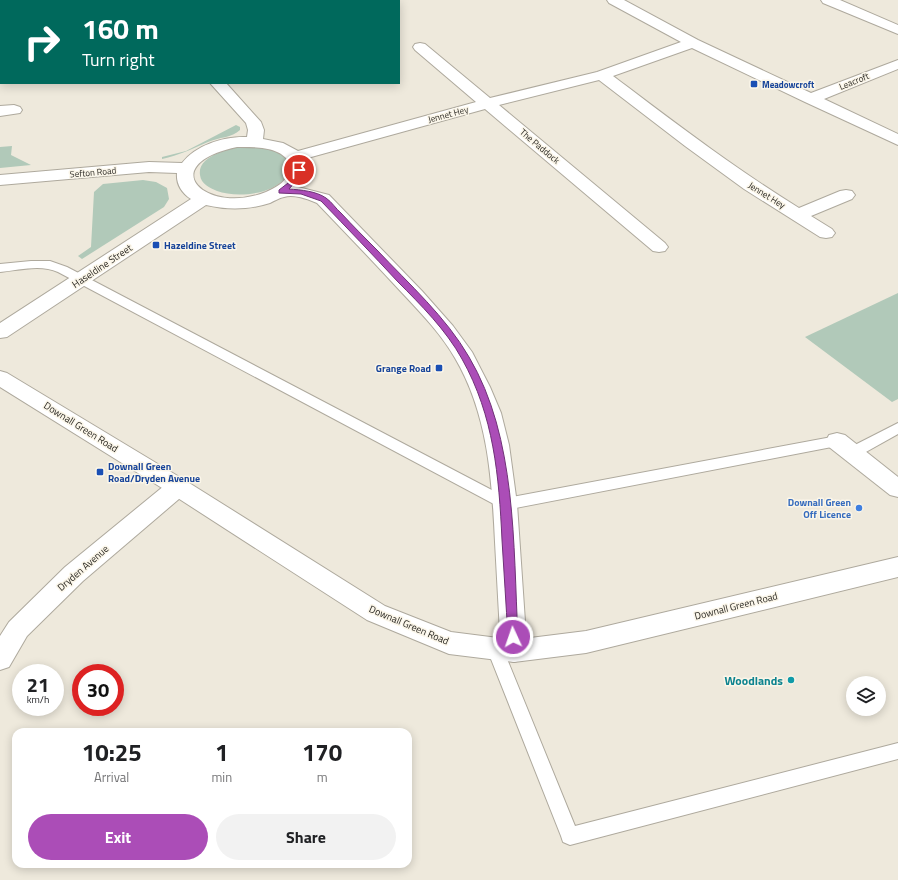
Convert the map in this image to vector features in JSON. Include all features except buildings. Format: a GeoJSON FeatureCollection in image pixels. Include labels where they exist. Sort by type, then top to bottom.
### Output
{"type":"FeatureCollection","features":[{"type":"Feature","properties":{"kind":"street"},"geometry":{"type":"LineString","coordinates":[[614,0],[693,43],[898,140]]}},
{"type":"Feature","properties":{"kind":"street"},"geometry":{"type":"LineString","coordinates":[[828,0],[898,30]]}},
{"type":"Feature","properties":{"kind":"street","name":"Jennet Hey"},"geometry":{"type":"LineString","coordinates":[[294,157],[489,103],[602,75],[693,43]]}},
{"type":"Feature","properties":{"kind":"street","name":"The Paddock"},"geometry":{"type":"LineString","coordinates":[[420,47],[489,103],[659,247]]}},
{"type":"Feature","properties":{"kind":"street","name":"Leacroft"},"geometry":{"type":"LineString","coordinates":[[810,99],[898,64]]}},
{"type":"Feature","properties":{"kind":"street","name":"Jennet Hey"},"geometry":{"type":"LineString","coordinates":[[602,75],[698,148],[750,185],[826,233]]}},
{"type":"Feature","properties":{"kind":"street"},"geometry":{"type":"LineString","coordinates":[[219,84],[253,122],[256,130],[254,142]]}},
{"type":"Feature","properties":{"kind":"street"},"geometry":{"type":"LineString","coordinates":[[237,142],[254,142],[271,144],[284,149],[294,157],[298,163],[299,170],[296,178],[282,191],[252,202],[224,202],[204,198],[193,192],[187,184],[184,176],[187,168],[194,158],[206,151],[221,146],[237,142]]}},
{"type":"Feature","properties":{"kind":"street","name":"Sefton Road"},"geometry":{"type":"LineString","coordinates":[[0,180],[149,167],[187,168]]}},
{"type":"Feature","properties":{"kind":"street"},"geometry":{"type":"LineString","coordinates":[[282,191],[302,192],[324,199],[446,330],[465,357],[480,387],[490,413],[498,445],[505,504],[504,650]]}},
{"type":"Feature","properties":{"kind":"street"},"geometry":{"type":"LineString","coordinates":[[797,215],[846,195]]}},
{"type":"Feature","properties":{"kind":"street","name":"Haseldine Street"},"geometry":{"type":"LineString","coordinates":[[0,332],[204,198]]}},
{"type":"Feature","properties":{"kind":"street","name":"Downall Green Road"},"geometry":{"type":"LineString","coordinates":[[0,378],[178,487],[376,613],[449,643],[504,650],[586,642],[898,567]]}},
{"type":"Feature","properties":{"kind":"street"},"geometry":{"type":"LineString","coordinates":[[844,447],[898,489]]}},
{"type":"Feature","properties":{"kind":"street","name":"Dryden Avenue"},"geometry":{"type":"LineString","coordinates":[[0,659],[18,629],[74,574],[178,487]]}},
{"type":"Feature","properties":{"kind":"lane"},"geometry":{"type":"LineString","coordinates":[[0,268],[51,265],[64,270],[505,504],[844,447],[898,428]]}},
{"type":"Feature","properties":{"kind":"lane"},"geometry":{"type":"LineString","coordinates":[[504,650],[570,836],[898,751]]}},
{"type":"Feature","properties":{"kind":"green space"},"geometry":{"type":"Polygon","coordinates":[[[236,125],[240,127],[240,130],[233,135],[212,140],[180,154],[162,159],[162,157],[186,151],[236,125]]]}},
{"type":"Feature","properties":{"kind":"green space"},"geometry":{"type":"Polygon","coordinates":[[[12,146],[11,155],[31,165],[0,168],[0,147],[12,146]]]}},
{"type":"Feature","properties":{"kind":"green space"},"geometry":{"type":"Polygon","coordinates":[[[245,146],[272,149],[283,155],[289,166],[287,176],[272,188],[244,194],[217,191],[202,181],[200,175],[204,162],[216,154],[245,146]]]}},
{"type":"Feature","properties":{"kind":"green space"},"geometry":{"type":"Polygon","coordinates":[[[143,180],[156,182],[167,188],[169,199],[164,207],[82,259],[78,256],[91,247],[94,192],[103,184],[143,180]]]}},
{"type":"Feature","properties":{"kind":"green space"},"geometry":{"type":"Polygon","coordinates":[[[898,293],[898,399],[892,402],[805,337],[898,293]]]}},
{"type":"Feature","properties":{"kind":"place","name":"Meadowcroft"},"geometry":{"type":"Point","coordinates":[754,84]}},
{"type":"Feature","properties":{"kind":"place","name":"Hazeldine Street"},"geometry":{"type":"Point","coordinates":[156,245]}},
{"type":"Feature","properties":{"kind":"place","name":"Grange Road"},"geometry":{"type":"Point","coordinates":[439,368]}},
{"type":"Feature","properties":{"kind":"place","name":"Downall Green Road/Dryden Avenue"},"geometry":{"type":"Point","coordinates":[100,472]}},
{"type":"Feature","properties":{"kind":"place","name":"Downall Green Off Licence"},"geometry":{"type":"Point","coordinates":[859,508]}},
{"type":"Feature","properties":{"kind":"place","name":"Woodlands"},"geometry":{"type":"Point","coordinates":[791,680]}},
{"type":"Feature","properties":{"kind":"route"},"geometry":{"type":"LineString","coordinates":[[299,170],[296,178],[282,191],[302,192],[324,199],[446,330],[465,357],[480,387],[490,413],[498,445],[505,504],[513,637]]}}]}
